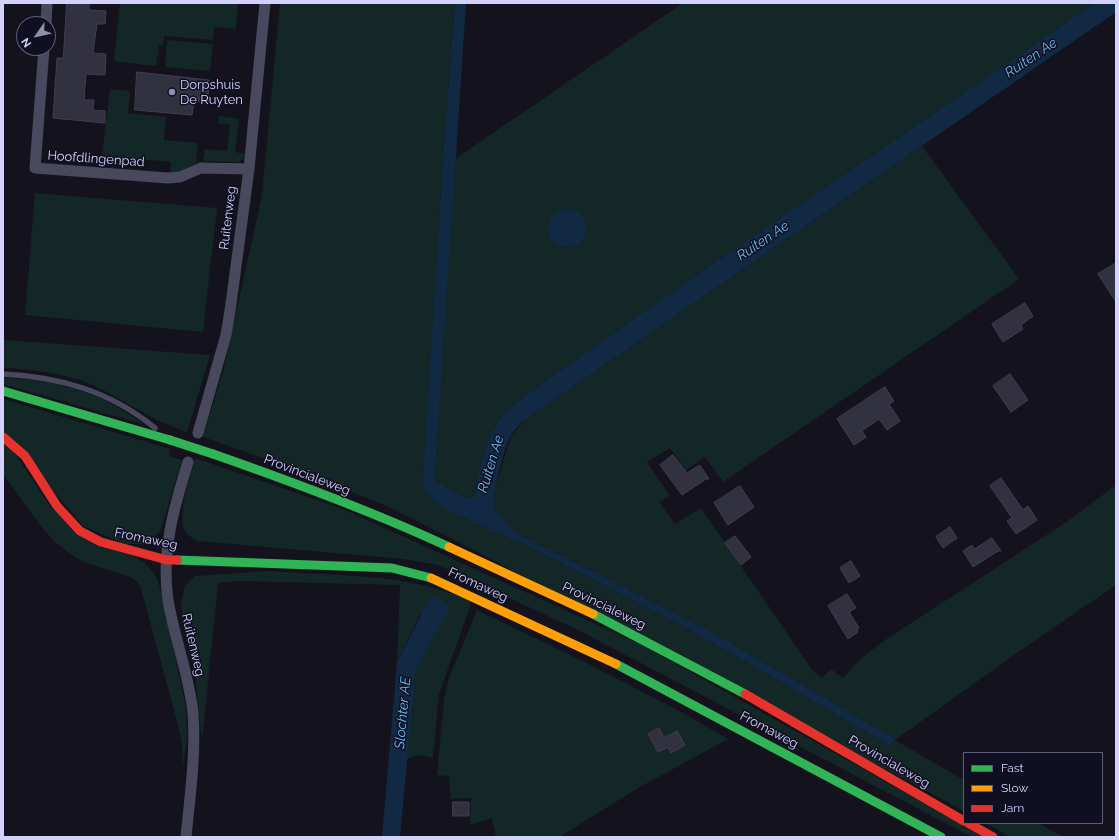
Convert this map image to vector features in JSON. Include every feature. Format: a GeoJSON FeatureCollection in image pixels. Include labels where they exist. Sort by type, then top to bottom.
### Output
{"type":"FeatureCollection","features":[{"type":"Feature","properties":{"kind":"main road"},"geometry":{"type":"LineString","coordinates":[[3,391],[170,440]]}},
{"type":"Feature","properties":{"kind":"main road","name":"Fromaweg"},"geometry":{"type":"LineString","coordinates":[[3,437],[25,456],[57,506],[80,531],[101,542],[167,560],[392,568],[434,579],[641,676],[941,837]]}},
{"type":"Feature","properties":{"kind":"main road","name":"Provincialeweg"},"geometry":{"type":"LineString","coordinates":[[170,440],[274,475],[386,519],[617,625],[779,713],[963,820]]}},
{"type":"Feature","properties":{"kind":"main road"},"geometry":{"type":"LineString","coordinates":[[970,824],[993,837]]}},
{"type":"Feature","properties":{"kind":"street"},"geometry":{"type":"LineString","coordinates":[[46,16],[47,3]]}},
{"type":"Feature","properties":{"kind":"street","name":"Ruitenweg"},"geometry":{"type":"LineString","coordinates":[[198,433],[226,335],[249,169],[265,3]]}},
{"type":"Feature","properties":{"kind":"street","name":"Hoofdlingenpad"},"geometry":{"type":"LineString","coordinates":[[43,56],[35,168],[168,178],[180,177],[196,169],[207,167],[249,169]]}},
{"type":"Feature","properties":{"kind":"street","name":"Ruitenweg"},"geometry":{"type":"LineString","coordinates":[[186,837],[193,762],[192,712],[168,601],[166,582],[172,514],[188,462]]}},
{"type":"Feature","properties":{"kind":"lane"},"geometry":{"type":"LineString","coordinates":[[3,374],[46,378],[96,391],[142,417],[170,440]]}},
{"type":"Feature","properties":{"kind":"green space"},"geometry":{"type":"Polygon","coordinates":[[[120,3],[238,3],[236,29],[214,27],[213,40],[164,36],[163,45],[159,45],[156,66],[114,61],[120,3]]]}},
{"type":"Feature","properties":{"kind":"green space"},"geometry":{"type":"Polygon","coordinates":[[[280,3],[455,3],[444,143],[423,482],[452,512],[537,551],[687,628],[889,745],[895,741],[894,738],[712,632],[514,532],[494,507],[494,500],[497,482],[511,436],[526,419],[922,146],[1019,279],[723,482],[705,457],[686,470],[670,448],[647,462],[670,496],[659,502],[675,524],[701,508],[813,671],[822,678],[831,669],[843,678],[860,659],[885,640],[1065,523],[1116,485],[1116,585],[1018,652],[895,740],[963,779],[963,810],[468,547],[387,506],[280,464],[203,437],[223,372],[262,195],[280,3]]]}},
{"type":"Feature","properties":{"kind":"green space"},"geometry":{"type":"Polygon","coordinates":[[[683,3],[1094,3],[727,254],[509,408],[494,428],[485,448],[475,494],[472,498],[466,498],[436,481],[435,473],[455,159],[683,3]]]}},
{"type":"Feature","properties":{"kind":"green space"},"geometry":{"type":"Polygon","coordinates":[[[167,40],[213,44],[210,71],[165,67],[167,40]]]}},
{"type":"Feature","properties":{"kind":"green space"},"geometry":{"type":"Polygon","coordinates":[[[110,89],[130,91],[128,113],[166,117],[164,140],[198,143],[196,163],[181,171],[171,173],[171,162],[102,156],[110,89]]]}},
{"type":"Feature","properties":{"kind":"green space"},"geometry":{"type":"Polygon","coordinates":[[[219,116],[239,119],[235,152],[245,154],[243,159],[238,162],[203,161],[205,149],[227,151],[230,125],[218,123],[219,116]]]}},
{"type":"Feature","properties":{"kind":"green space"},"geometry":{"type":"Polygon","coordinates":[[[35,193],[217,208],[203,332],[25,315],[35,193]]]}},
{"type":"Feature","properties":{"kind":"green space"},"geometry":{"type":"Polygon","coordinates":[[[3,339],[210,355],[187,432],[162,422],[82,380],[48,373],[3,368],[3,339]]]}},
{"type":"Feature","properties":{"kind":"green space"},"geometry":{"type":"Polygon","coordinates":[[[3,378],[40,381],[89,393],[118,407],[146,425],[3,384],[3,378]]]}},
{"type":"Feature","properties":{"kind":"green space"},"geometry":{"type":"Polygon","coordinates":[[[3,399],[171,449],[169,456],[182,460],[160,532],[145,544],[125,544],[83,526],[3,431],[3,399]]]}},
{"type":"Feature","properties":{"kind":"green space"},"geometry":{"type":"Polygon","coordinates":[[[3,444],[14,452],[52,509],[145,563],[156,576],[161,591],[186,708],[187,739],[182,769],[182,744],[177,721],[140,585],[133,578],[84,562],[70,554],[56,543],[43,529],[3,474],[3,444]]]}},
{"type":"Feature","properties":{"kind":"green space"},"geometry":{"type":"Polygon","coordinates":[[[195,458],[343,509],[646,647],[984,837],[972,837],[576,629],[438,565],[403,559],[198,541],[187,533],[182,523],[185,494],[195,458]]]}},
{"type":"Feature","properties":{"kind":"green space"},"geometry":{"type":"Polygon","coordinates":[[[268,571],[345,575],[396,580],[445,591],[469,600],[470,607],[439,694],[433,758],[419,755],[406,759],[415,676],[419,664],[421,612],[397,663],[400,585],[237,581],[218,583],[202,741],[195,675],[184,630],[181,604],[185,586],[195,576],[268,571]]]}},
{"type":"Feature","properties":{"kind":"green space"},"geometry":{"type":"Polygon","coordinates":[[[477,610],[589,664],[685,714],[728,739],[640,787],[559,837],[496,837],[492,818],[470,825],[471,798],[451,799],[449,776],[437,775],[444,699],[449,678],[477,610]]]}},
{"type":"Feature","properties":{"kind":"green space"},"geometry":{"type":"Polygon","coordinates":[[[987,824],[1040,824],[1063,837],[1010,837],[987,824]]]}},
{"type":"Feature","properties":{"kind":"water","name":"Ruiten Ae"},"geometry":{"type":"Polygon","coordinates":[[[455,3],[466,3],[435,473],[436,481],[466,498],[472,498],[475,494],[479,470],[489,438],[494,428],[509,408],[727,254],[1094,3],[1116,3],[1116,12],[526,419],[511,435],[505,449],[497,481],[494,507],[514,532],[712,632],[894,738],[895,741],[889,745],[687,628],[537,551],[452,512],[435,502],[425,490],[423,482],[425,445],[444,143],[455,3]]]}},
{"type":"Feature","properties":{"kind":"water"},"geometry":{"type":"Polygon","coordinates":[[[563,209],[571,209],[581,214],[585,221],[585,235],[581,242],[571,247],[563,247],[553,242],[551,239],[548,232],[548,224],[553,214],[556,212],[563,209]]]}},
{"type":"Feature","properties":{"kind":"water","name":"Slochter AE"},"geometry":{"type":"Polygon","coordinates":[[[429,599],[442,599],[450,608],[419,664],[415,676],[400,837],[382,837],[397,663],[429,599]]]}},
{"type":"Feature","properties":{"kind":"building"},"geometry":{"type":"Polygon","coordinates":[[[67,3],[89,3],[89,10],[106,11],[105,24],[97,24],[93,53],[106,54],[105,75],[86,74],[84,100],[94,100],[93,110],[105,111],[105,123],[53,118],[57,58],[63,58],[67,3]]]}},
{"type":"Feature","properties":{"kind":"building","name":"Dorpshuis De Ruyten"},"geometry":{"type":"Polygon","coordinates":[[[137,72],[209,80],[208,96],[200,96],[199,102],[194,101],[192,115],[135,110],[137,72]]]}},
{"type":"Feature","properties":{"kind":"building"},"geometry":{"type":"Polygon","coordinates":[[[1116,263],[1116,302],[1098,274],[1116,263]]]}},
{"type":"Feature","properties":{"kind":"building"},"geometry":{"type":"Polygon","coordinates":[[[1025,303],[1033,316],[1021,325],[1023,329],[1003,342],[992,324],[1025,303]]]}},
{"type":"Feature","properties":{"kind":"building"},"geometry":{"type":"Polygon","coordinates":[[[1010,374],[1028,400],[1011,412],[993,386],[1010,374]]]}},
{"type":"Feature","properties":{"kind":"building"},"geometry":{"type":"Polygon","coordinates":[[[885,387],[894,401],[889,404],[900,421],[887,430],[879,419],[862,431],[866,437],[854,445],[837,419],[885,387]]]}},
{"type":"Feature","properties":{"kind":"building"},"geometry":{"type":"Polygon","coordinates":[[[673,455],[687,473],[700,465],[709,479],[706,479],[682,495],[660,465],[673,455]]]}},
{"type":"Feature","properties":{"kind":"building"},"geometry":{"type":"Polygon","coordinates":[[[1001,478],[1023,510],[1028,506],[1037,520],[1016,534],[1007,521],[1012,518],[990,486],[1001,478]]]}},
{"type":"Feature","properties":{"kind":"building"},"geometry":{"type":"Polygon","coordinates":[[[740,486],[754,507],[728,525],[714,503],[740,486]]]}},
{"type":"Feature","properties":{"kind":"building"},"geometry":{"type":"Polygon","coordinates":[[[950,527],[957,538],[943,548],[936,537],[950,527]]]}},
{"type":"Feature","properties":{"kind":"building"},"geometry":{"type":"Polygon","coordinates":[[[735,536],[751,557],[741,565],[725,543],[735,536]]]}},
{"type":"Feature","properties":{"kind":"building"},"geometry":{"type":"Polygon","coordinates":[[[992,538],[1001,551],[998,551],[973,567],[963,551],[972,545],[974,549],[992,538]]]}},
{"type":"Feature","properties":{"kind":"building"},"geometry":{"type":"Polygon","coordinates":[[[851,561],[860,576],[849,583],[840,568],[851,561]]]}},
{"type":"Feature","properties":{"kind":"building"},"geometry":{"type":"Polygon","coordinates":[[[847,594],[856,608],[849,612],[859,628],[857,629],[858,632],[848,639],[828,606],[847,594]]]}},
{"type":"Feature","properties":{"kind":"building"},"geometry":{"type":"Polygon","coordinates":[[[659,728],[664,738],[677,731],[685,745],[671,753],[668,747],[658,752],[648,734],[659,728]]]}},
{"type":"Feature","properties":{"kind":"building"},"geometry":{"type":"Polygon","coordinates":[[[453,802],[469,802],[469,816],[453,816],[453,802]]]}},
{"type":"Feature","properties":{"kind":"traffic: fast"},"geometry":{"type":"LineString","coordinates":[[3,391],[170,440]]}},
{"type":"Feature","properties":{"kind":"traffic: fast"},"geometry":{"type":"LineString","coordinates":[[170,440],[213,454]]}},
{"type":"Feature","properties":{"kind":"traffic: fast"},"geometry":{"type":"LineString","coordinates":[[213,454],[273,475],[391,521],[449,547]]}},
{"type":"Feature","properties":{"kind":"traffic: fast"},"geometry":{"type":"LineString","coordinates":[[177,560],[392,568],[431,578]]}},
{"type":"Feature","properties":{"kind":"traffic: fast"},"geometry":{"type":"LineString","coordinates":[[593,614],[745,694]]}},
{"type":"Feature","properties":{"kind":"traffic: fast"},"geometry":{"type":"LineString","coordinates":[[616,664],[941,837]]}},
{"type":"Feature","properties":{"kind":"traffic: slow"},"geometry":{"type":"LineString","coordinates":[[449,547],[593,614]]}},
{"type":"Feature","properties":{"kind":"traffic: slow"},"geometry":{"type":"LineString","coordinates":[[431,578],[616,664]]}},
{"type":"Feature","properties":{"kind":"traffic: jam"},"geometry":{"type":"LineString","coordinates":[[3,437],[25,456],[57,506],[80,531],[101,542],[167,560],[177,560]]}},
{"type":"Feature","properties":{"kind":"traffic: jam"},"geometry":{"type":"LineString","coordinates":[[745,694],[963,820]]}},
{"type":"Feature","properties":{"kind":"traffic: jam"},"geometry":{"type":"LineString","coordinates":[[970,824],[993,837]]}},
{"type":"Feature","properties":{"kind":"place","name":"Dorpshuis De Ruyten"},"geometry":{"type":"Point","coordinates":[172,92]}}]}
